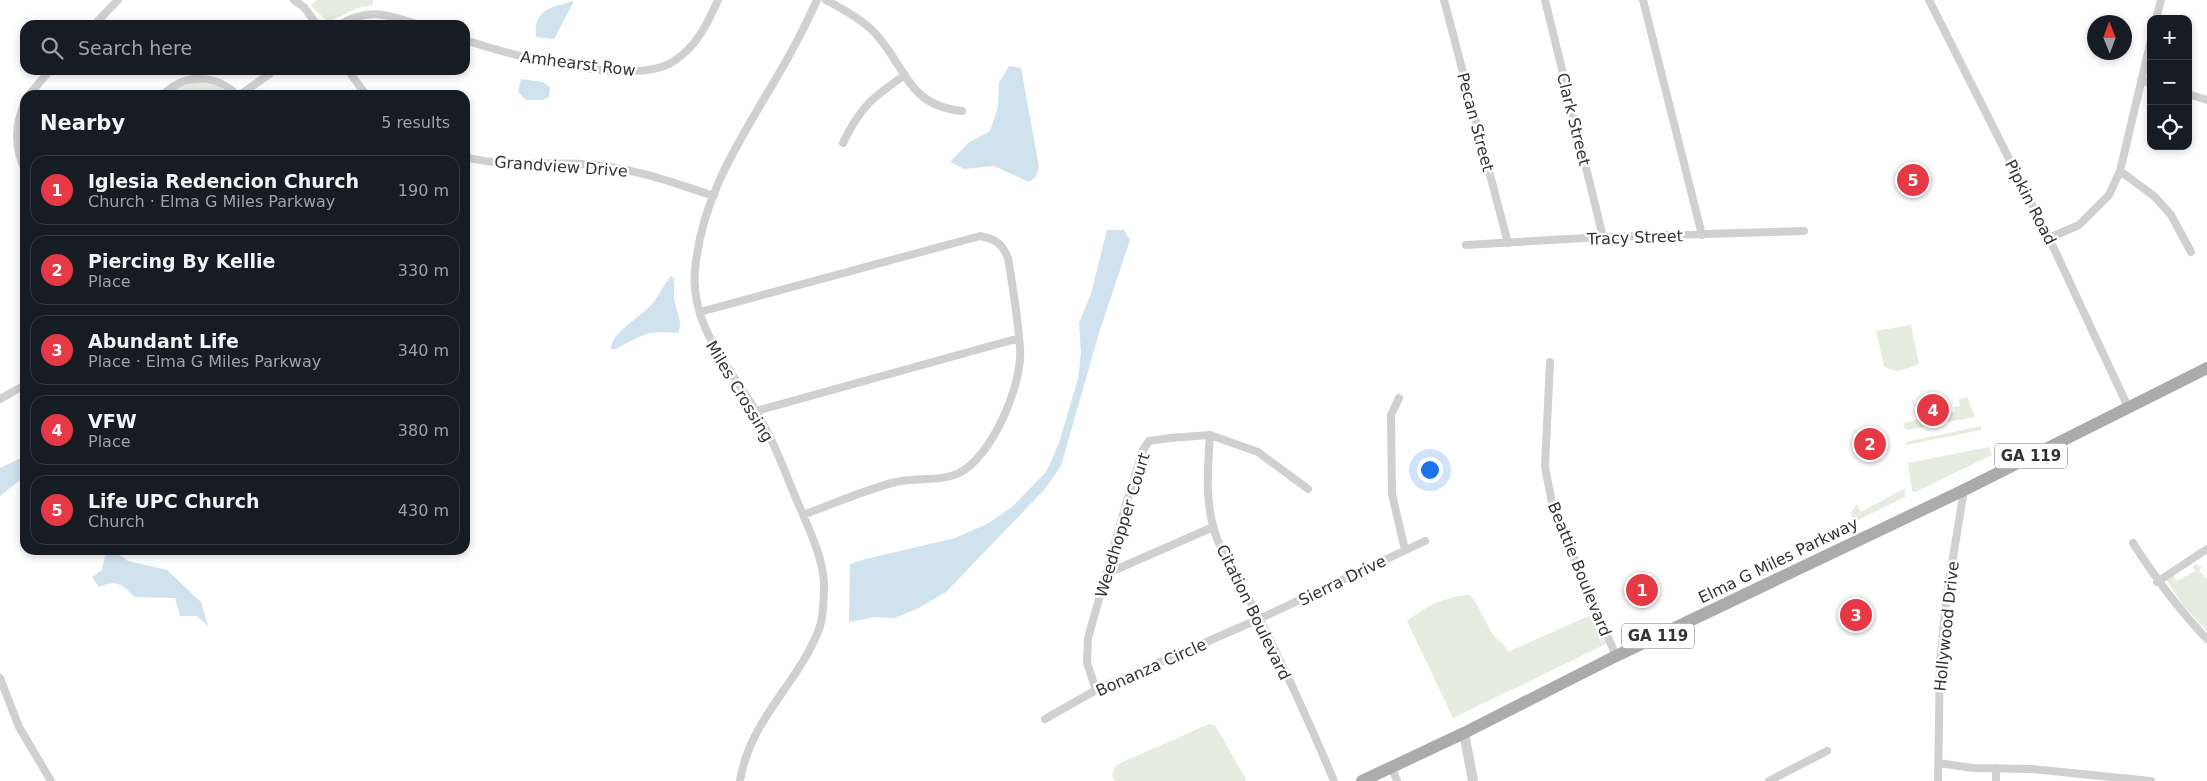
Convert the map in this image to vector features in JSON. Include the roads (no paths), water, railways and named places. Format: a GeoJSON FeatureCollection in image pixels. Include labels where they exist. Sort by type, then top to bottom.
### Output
{"type":"FeatureCollection","features":[{"type":"Feature","properties":{"kind":"main road","name":"Elma G Miles Parkway"},"geometry":{"type":"LineString","coordinates":[[1362,781],[1464,733],[1616,656],[1964,490],[2207,368]]}},
{"type":"Feature","properties":{"kind":"street"},"geometry":{"type":"LineString","coordinates":[[99,20],[118,0]]}},
{"type":"Feature","properties":{"kind":"street"},"geometry":{"type":"LineString","coordinates":[[294,0],[304,7],[314,20]]}},
{"type":"Feature","properties":{"kind":"street","name":"Amhearst Row"},"geometry":{"type":"LineString","coordinates":[[470,41],[537,60],[638,72],[658,69],[684,54],[709,21],[718,0]]}},
{"type":"Feature","properties":{"kind":"street","name":"Miles Crossing"},"geometry":{"type":"LineString","coordinates":[[740,781],[743,762],[752,739],[811,647],[820,627],[824,581],[803,515],[767,431],[756,410],[708,337],[695,287],[695,269],[702,235],[714,196],[745,128],[798,40],[817,0]]}},
{"type":"Feature","properties":{"kind":"street"},"geometry":{"type":"LineString","coordinates":[[826,0],[847,11],[874,32],[914,89],[927,101],[944,109],[962,111]]}},
{"type":"Feature","properties":{"kind":"street","name":"Pecan Street"},"geometry":{"type":"LineString","coordinates":[[1444,0],[1508,243]]}},
{"type":"Feature","properties":{"kind":"street","name":"Clark Street"},"geometry":{"type":"LineString","coordinates":[[1545,0],[1603,237]]}},
{"type":"Feature","properties":{"kind":"street"},"geometry":{"type":"LineString","coordinates":[[1643,0],[1702,235]]}},
{"type":"Feature","properties":{"kind":"street","name":"Pipkin Road"},"geometry":{"type":"LineString","coordinates":[[1929,0],[2050,238],[2128,407]]}},
{"type":"Feature","properties":{"kind":"street"},"geometry":{"type":"LineString","coordinates":[[2157,15],[2161,0]]}},
{"type":"Feature","properties":{"kind":"street"},"geometry":{"type":"LineString","coordinates":[[349,20],[357,16],[379,13],[402,20]]}},
{"type":"Feature","properties":{"kind":"street"},"geometry":{"type":"LineString","coordinates":[[2050,238],[2079,225],[2109,195],[2120,172],[2147,55]]}},
{"type":"Feature","properties":{"kind":"street"},"geometry":{"type":"LineString","coordinates":[[34,90],[46,75]]}},
{"type":"Feature","properties":{"kind":"street"},"geometry":{"type":"LineString","coordinates":[[245,90],[268,75]]}},
{"type":"Feature","properties":{"kind":"street"},"geometry":{"type":"LineString","coordinates":[[352,75],[362,90]]}},
{"type":"Feature","properties":{"kind":"street"},"geometry":{"type":"LineString","coordinates":[[843,143],[860,111],[876,95],[905,75]]}},
{"type":"Feature","properties":{"kind":"street"},"geometry":{"type":"LineString","coordinates":[[170,90],[182,82],[201,79],[218,82],[230,90]]}},
{"type":"Feature","properties":{"kind":"street"},"geometry":{"type":"LineString","coordinates":[[2140,80],[2147,82]]}},
{"type":"Feature","properties":{"kind":"street"},"geometry":{"type":"LineString","coordinates":[[2192,95],[2207,100]]}},
{"type":"Feature","properties":{"kind":"street"},"geometry":{"type":"LineString","coordinates":[[20,116],[17,140],[20,157]]}},
{"type":"Feature","properties":{"kind":"street","name":"Grandview Drive"},"geometry":{"type":"LineString","coordinates":[[470,158],[498,162],[616,167],[638,171],[714,196]]}},
{"type":"Feature","properties":{"kind":"street"},"geometry":{"type":"LineString","coordinates":[[2120,172],[2154,196],[2171,215],[2190,252]]}},
{"type":"Feature","properties":{"kind":"street","name":"Tracy Street"},"geometry":{"type":"LineString","coordinates":[[1466,244],[1603,237],[1804,231]]}},
{"type":"Feature","properties":{"kind":"street"},"geometry":{"type":"LineString","coordinates":[[700,312],[980,236],[993,239],[1003,247],[1008,258],[1020,358],[1009,401],[998,430],[989,445],[975,462],[959,473],[943,478],[890,484],[803,515]]}},
{"type":"Feature","properties":{"kind":"street"},"geometry":{"type":"LineString","coordinates":[[756,410],[1019,338]]}},
{"type":"Feature","properties":{"kind":"street","name":"Beattie Boulevard"},"geometry":{"type":"LineString","coordinates":[[1550,362],[1545,467],[1553,508],[1616,656]]}},
{"type":"Feature","properties":{"kind":"street"},"geometry":{"type":"LineString","coordinates":[[0,399],[20,388]]}},
{"type":"Feature","properties":{"kind":"street"},"geometry":{"type":"LineString","coordinates":[[1399,398],[1391,415],[1392,494],[1405,550]]}},
{"type":"Feature","properties":{"kind":"street","name":"Weedhopper Court"},"geometry":{"type":"LineString","coordinates":[[1096,690],[1087,663],[1086,650],[1126,504],[1143,450],[1149,441],[1210,435],[1258,452],[1308,489]]}},
{"type":"Feature","properties":{"kind":"street","name":"Citation Boulevard"},"geometry":{"type":"LineString","coordinates":[[1210,435],[1207,486],[1213,527],[1259,619],[1334,781]]}},
{"type":"Feature","properties":{"kind":"street","name":"Hollywood Drive"},"geometry":{"type":"LineString","coordinates":[[1938,781],[1940,662],[1947,594],[1964,490]]}},
{"type":"Feature","properties":{"kind":"street"},"geometry":{"type":"LineString","coordinates":[[1106,574],[1213,527]]}},
{"type":"Feature","properties":{"kind":"street","name":"Sierra Drive"},"geometry":{"type":"LineString","coordinates":[[1259,619],[1425,541]]}},
{"type":"Feature","properties":{"kind":"street"},"geometry":{"type":"LineString","coordinates":[[2133,543],[2157,582],[2179,610],[2207,638]]}},
{"type":"Feature","properties":{"kind":"street"},"geometry":{"type":"LineString","coordinates":[[2157,582],[2207,550]]}},
{"type":"Feature","properties":{"kind":"street","name":"Bonanza Circle"},"geometry":{"type":"LineString","coordinates":[[1045,719],[1096,690],[1259,619]]}},
{"type":"Feature","properties":{"kind":"street"},"geometry":{"type":"LineString","coordinates":[[0,678],[19,727],[51,781]]}},
{"type":"Feature","properties":{"kind":"street"},"geometry":{"type":"LineString","coordinates":[[1464,733],[1473,781]]}},
{"type":"Feature","properties":{"kind":"street"},"geometry":{"type":"LineString","coordinates":[[1769,781],[1827,751]]}},
{"type":"Feature","properties":{"kind":"street"},"geometry":{"type":"LineString","coordinates":[[1939,763],[1973,768],[2031,768],[2151,781]]}},
{"type":"Feature","properties":{"kind":"street"},"geometry":{"type":"LineString","coordinates":[[1391,766],[1397,781]]}},
{"type":"Feature","properties":{"kind":"street"},"geometry":{"type":"LineString","coordinates":[[1996,768],[1996,781]]}},
{"type":"Feature","properties":{"kind":"water"},"geometry":{"type":"Polygon","coordinates":[[[574,1],[554,39],[536,37],[536,28],[541,15],[558,5],[574,1]]]}},
{"type":"Feature","properties":{"kind":"water"},"geometry":{"type":"Polygon","coordinates":[[[1009,66],[1021,68],[1039,167],[1035,178],[1029,182],[994,166],[964,169],[950,162],[968,143],[990,131],[998,107],[999,83],[1009,66]]]}},
{"type":"Feature","properties":{"kind":"water"},"geometry":{"type":"Polygon","coordinates":[[[521,79],[543,82],[550,87],[549,97],[543,100],[526,100],[518,92],[521,79]]]}},
{"type":"Feature","properties":{"kind":"water"},"geometry":{"type":"Polygon","coordinates":[[[1107,230],[1124,230],[1130,240],[1099,333],[1061,466],[1044,490],[946,592],[917,609],[894,618],[875,617],[849,622],[850,564],[955,538],[987,524],[1012,507],[1046,472],[1059,443],[1078,379],[1081,353],[1079,323],[1091,294],[1107,230]]]}},
{"type":"Feature","properties":{"kind":"water"},"geometry":{"type":"Polygon","coordinates":[[[671,276],[674,280],[674,297],[680,320],[678,333],[652,333],[639,337],[616,349],[611,349],[612,343],[620,332],[650,306],[671,276]]]}},
{"type":"Feature","properties":{"kind":"water"},"geometry":{"type":"Polygon","coordinates":[[[20,458],[20,480],[0,496],[0,468],[20,458]]]}},
{"type":"Feature","properties":{"kind":"water"},"geometry":{"type":"Polygon","coordinates":[[[119,555],[128,561],[167,570],[201,602],[208,626],[197,616],[180,616],[175,598],[135,597],[122,586],[115,583],[99,587],[92,577],[102,570],[105,556],[119,555]]]}},
{"type":"Feature","properties":{"kind":"place","name":"Life UPC Church"},"geometry":{"type":"Point","coordinates":[1913,180]}},
{"type":"Feature","properties":{"kind":"place","name":"VFW"},"geometry":{"type":"Point","coordinates":[1933,410]}},
{"type":"Feature","properties":{"kind":"place","name":"Piercing By Kellie"},"geometry":{"type":"Point","coordinates":[1870,444]}},
{"type":"Feature","properties":{"kind":"place","name":"Iglesia Redencion Church"},"geometry":{"type":"Point","coordinates":[1642,590]}},
{"type":"Feature","properties":{"kind":"place","name":"Abundant Life"},"geometry":{"type":"Point","coordinates":[1856,615]}}]}
